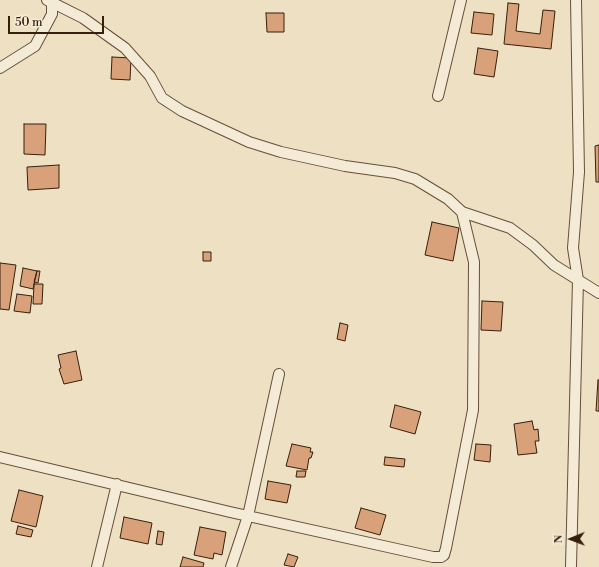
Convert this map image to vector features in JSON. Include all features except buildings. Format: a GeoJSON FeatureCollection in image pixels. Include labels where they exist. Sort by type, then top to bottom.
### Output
{"type":"FeatureCollection","features":[{"type":"Feature","properties":{"kind":"street"},"geometry":{"type":"LineString","coordinates":[[438,96],[461,0]]}},
{"type":"Feature","properties":{"kind":"street"},"geometry":{"type":"LineString","coordinates":[[571,566],[578,280],[573,248],[579,172],[576,0]]}},
{"type":"Feature","properties":{"kind":"street"},"geometry":{"type":"LineString","coordinates":[[50,1],[83,18],[124,48],[150,76],[162,98],[182,111],[249,142],[282,152],[345,166],[395,173],[415,179],[448,199],[462,212],[510,228],[534,245],[554,265],[599,293]]}},
{"type":"Feature","properties":{"kind":"street"},"geometry":{"type":"LineString","coordinates":[[0,68],[35,46],[52,14],[50,1]]}},
{"type":"Feature","properties":{"kind":"street"},"geometry":{"type":"LineString","coordinates":[[0,456],[248,516],[433,557],[442,562],[473,410],[474,262],[462,212]]}},
{"type":"Feature","properties":{"kind":"street"},"geometry":{"type":"LineString","coordinates":[[231,567],[248,516],[279,374]]}},
{"type":"Feature","properties":{"kind":"street"},"geometry":{"type":"LineString","coordinates":[[97,567],[117,484]]}}]}
